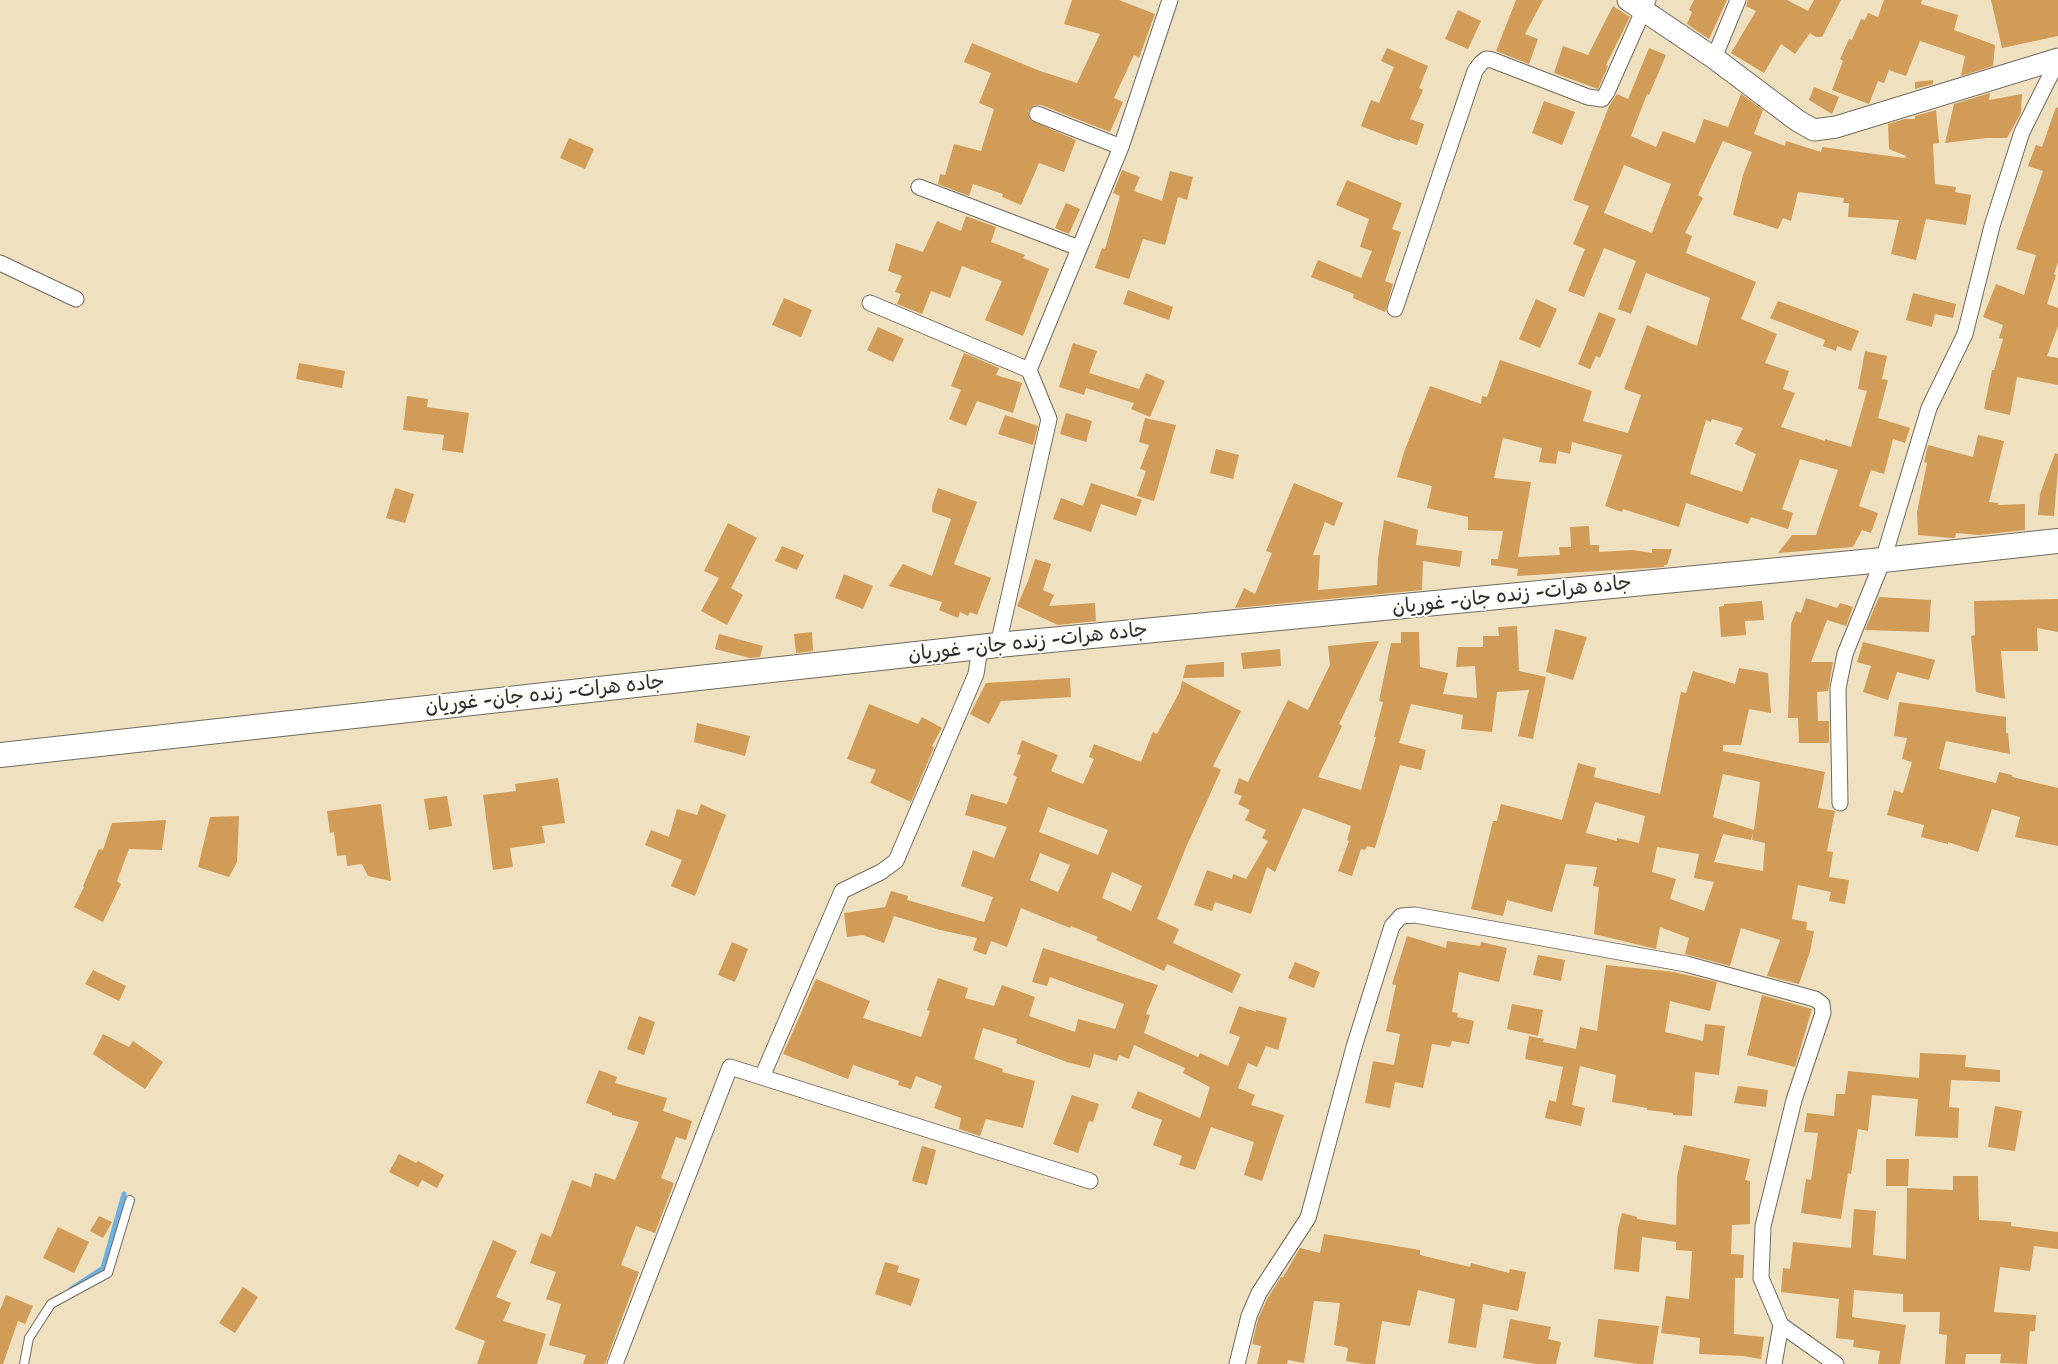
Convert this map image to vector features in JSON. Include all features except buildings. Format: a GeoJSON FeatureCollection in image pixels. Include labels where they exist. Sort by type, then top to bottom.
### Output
{"type":"FeatureCollection","features":[{"type":"Feature","properties":{"kind":"main road","name":"جاده هرات- زنده جان- غوریان"},"geometry":{"type":"LineString","coordinates":[[0,755],[989,646],[1883,560],[2058,541]]}},
{"type":"Feature","properties":{"kind":"street"},"geometry":{"type":"LineString","coordinates":[[762,1077],[842,891],[881,872],[896,861],[989,646],[1049,419],[1029,370],[1121,147],[1170,0]]}},
{"type":"Feature","properties":{"kind":"street"},"geometry":{"type":"LineString","coordinates":[[1714,58],[1738,0]]}},
{"type":"Feature","properties":{"kind":"street"},"geometry":{"type":"LineString","coordinates":[[1395,309],[1475,71],[1486,59],[1588,97],[1602,99],[1607,92],[1640,3],[1798,121],[1814,130],[1836,126],[2058,59]]}},
{"type":"Feature","properties":{"kind":"street"},"geometry":{"type":"LineString","coordinates":[[1840,803],[1838,688],[1845,654],[1883,560],[1929,408],[1965,334],[1992,226],[2022,132],[2058,59]]}},
{"type":"Feature","properties":{"kind":"street"},"geometry":{"type":"LineString","coordinates":[[1036,114],[1121,147]]}},
{"type":"Feature","properties":{"kind":"street"},"geometry":{"type":"LineString","coordinates":[[919,187],[1079,248]]}},
{"type":"Feature","properties":{"kind":"street"},"geometry":{"type":"LineString","coordinates":[[0,263],[76,299]]}},
{"type":"Feature","properties":{"kind":"street"},"geometry":{"type":"LineString","coordinates":[[870,303],[1029,370]]}},
{"type":"Feature","properties":{"kind":"street"},"geometry":{"type":"LineString","coordinates":[[1237,1364],[1249,1316],[1259,1293],[1308,1218],[1354,1047],[1392,926],[1401,916],[1415,915],[1686,964],[1815,999],[1822,1004],[1823,1013],[1794,1100],[1763,1226],[1761,1278],[1780,1324],[1774,1364]]}},
{"type":"Feature","properties":{"kind":"street"},"geometry":{"type":"LineString","coordinates":[[615,1364],[730,1067],[1090,1181]]}},
{"type":"Feature","properties":{"kind":"street"},"geometry":{"type":"LineString","coordinates":[[1780,1324],[1836,1364]]}},
{"type":"Feature","properties":{"kind":"lane"},"geometry":{"type":"LineString","coordinates":[[24,1364],[29,1338],[51,1304],[108,1273],[130,1200]]}},
{"type":"Feature","properties":{"kind":"waterway"},"geometry":{"type":"LineString","coordinates":[[71,1289],[103,1268],[124,1194]]}}]}
